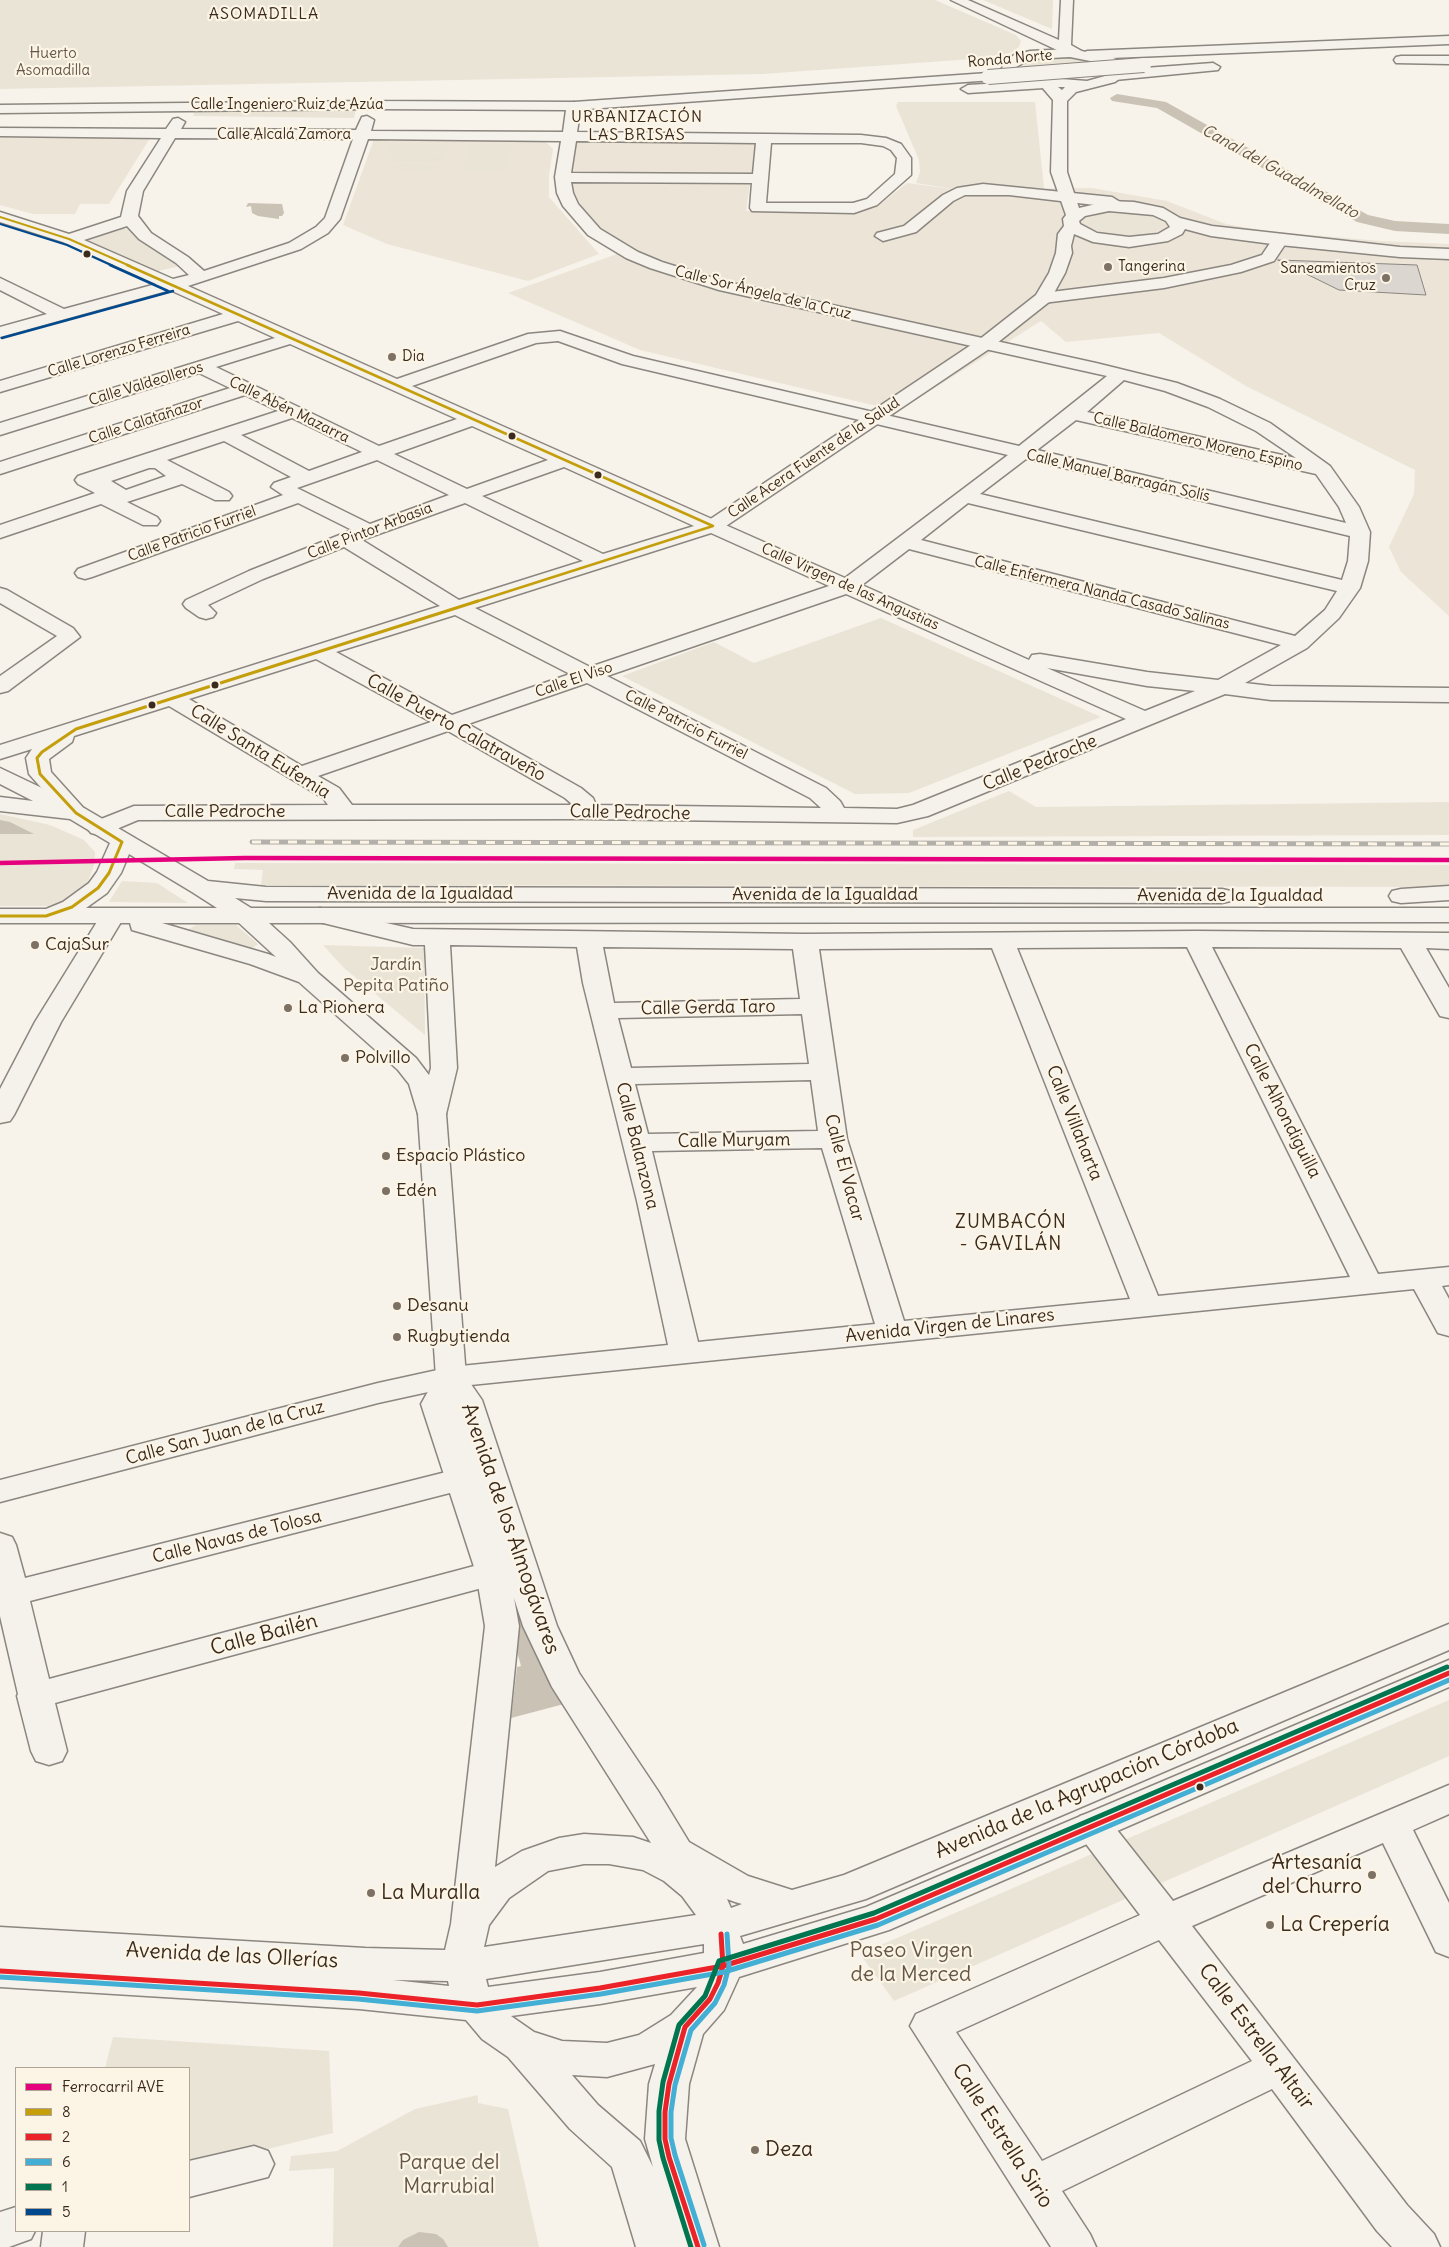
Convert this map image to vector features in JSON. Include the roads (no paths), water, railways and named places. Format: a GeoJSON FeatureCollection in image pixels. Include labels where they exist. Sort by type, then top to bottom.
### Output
{"type":"FeatureCollection","features":[{"type":"Feature","properties":{"kind":"main road"},"geometry":{"type":"LineString","coordinates":[[957,0],[1064,48],[1104,59],[1116,65],[1119,69],[1115,76]]}},
{"type":"Feature","properties":{"kind":"main road"},"geometry":{"type":"LineString","coordinates":[[1064,48],[1067,30],[1066,0]]}},
{"type":"Feature","properties":{"kind":"main road"},"geometry":{"type":"LineString","coordinates":[[1030,55],[1041,41],[1033,33]]}},
{"type":"Feature","properties":{"kind":"main road"},"geometry":{"type":"LineString","coordinates":[[1117,242],[1093,237],[1073,221],[1060,177],[1060,100],[1054,90],[1044,83],[1017,76],[1009,68],[1013,61],[1030,55],[1049,53],[1084,54],[1449,40]]}},
{"type":"Feature","properties":{"kind":"main road","name":"Ronda Norte"},"geometry":{"type":"LineString","coordinates":[[574,106],[769,94],[1298,50],[1449,47]]}},
{"type":"Feature","properties":{"kind":"main road","name":"Ronda Norte"},"geometry":{"type":"LineString","coordinates":[[1142,62],[1449,52]]}},
{"type":"Feature","properties":{"kind":"main road"},"geometry":{"type":"LineString","coordinates":[[1390,60],[1449,60]]}},
{"type":"Feature","properties":{"kind":"main road"},"geometry":{"type":"LineString","coordinates":[[769,94],[919,92],[1044,83],[1084,84],[1131,73],[1227,66]]}},
{"type":"Feature","properties":{"kind":"main road"},"geometry":{"type":"LineString","coordinates":[[1060,100],[1071,89],[1084,84]]}},
{"type":"Feature","properties":{"kind":"main road"},"geometry":{"type":"LineString","coordinates":[[0,332],[201,277],[295,246],[322,230],[332,219],[373,105]]}},
{"type":"Feature","properties":{"kind":"main road","name":"Calle Ingeniero Ruiz de Azúa"},"geometry":{"type":"LineString","coordinates":[[0,109],[373,105],[574,106]]}},
{"type":"Feature","properties":{"kind":"main road"},"geometry":{"type":"LineString","coordinates":[[69,239],[114,226],[127,220],[130,216],[136,191],[189,106]]}},
{"type":"Feature","properties":{"kind":"main road","name":"Calle Sor Ángela de la Cruz"},"geometry":{"type":"LineString","coordinates":[[574,106],[563,177],[565,193],[571,206],[594,232],[656,265],[770,298],[986,343],[1121,374],[1171,387],[1214,403],[1263,427],[1291,445],[1322,470],[1349,506],[1360,532]]}},
{"type":"Feature","properties":{"kind":"main road","name":"Calle Alcalá Zamora"},"geometry":{"type":"LineString","coordinates":[[0,132],[861,139],[886,142],[902,153],[903,175],[872,202],[854,208],[758,208],[760,178]]}},
{"type":"Feature","properties":{"kind":"main road"},"geometry":{"type":"LineString","coordinates":[[563,177],[760,178],[764,139]]}},
{"type":"Feature","properties":{"kind":"main road"},"geometry":{"type":"LineString","coordinates":[[1060,156],[1072,176],[1083,189],[1120,204]]}},
{"type":"Feature","properties":{"kind":"main road"},"geometry":{"type":"LineString","coordinates":[[883,236],[910,229],[948,198],[962,192],[983,189],[1067,197],[1157,211],[1173,229]]}},
{"type":"Feature","properties":{"kind":"main road"},"geometry":{"type":"LineString","coordinates":[[1073,221],[1098,208],[1120,204]]}},
{"type":"Feature","properties":{"kind":"main road"},"geometry":{"type":"LineString","coordinates":[[130,216],[135,226],[145,236],[182,260],[201,277]]}},
{"type":"Feature","properties":{"kind":"main road","name":"Calle Virgen de las Angustias"},"geometry":{"type":"LineString","coordinates":[[0,217],[69,239],[1146,720]]}},
{"type":"Feature","properties":{"kind":"main road","name":"Calle Acera Fuente de la Salud"},"geometry":{"type":"LineString","coordinates":[[0,752],[713,526],[986,343],[1043,298],[1054,280],[1064,253],[1063,246],[1066,234],[1073,221]]}},
{"type":"Feature","properties":{"kind":"main road"},"geometry":{"type":"LineString","coordinates":[[1064,253],[1081,246],[1117,242],[1141,242],[1173,229],[1234,234],[1344,248],[1449,254]]}},
{"type":"Feature","properties":{"kind":"main road"},"geometry":{"type":"LineString","coordinates":[[1043,298],[1164,283],[1235,269],[1268,258],[1280,240]]}},
{"type":"Feature","properties":{"kind":"main road"},"geometry":{"type":"LineString","coordinates":[[0,283],[61,314]]}},
{"type":"Feature","properties":{"kind":"main road","name":"Calle Lorenzo Ferreira"},"geometry":{"type":"LineString","coordinates":[[0,387],[239,315]]}},
{"type":"Feature","properties":{"kind":"main road","name":"Calle Manuel Barragán Solís"},"geometry":{"type":"LineString","coordinates":[[396,385],[534,338],[560,336],[628,360],[1360,532]]}},
{"type":"Feature","properties":{"kind":"main road","name":"Calle Valdeolleros"},"geometry":{"type":"LineString","coordinates":[[0,429],[292,338]]}},
{"type":"Feature","properties":{"kind":"main road","name":"Calle Abén Mazarra"},"geometry":{"type":"LineString","coordinates":[[201,367],[466,495]]}},
{"type":"Feature","properties":{"kind":"main road","name":"Calle El Viso"},"geometry":{"type":"LineString","coordinates":[[300,774],[848,586],[1073,414],[1121,374]]}},
{"type":"Feature","properties":{"kind":"main road","name":"Calle Calatañazor"},"geometry":{"type":"LineString","coordinates":[[0,468],[246,389]]}},
{"type":"Feature","properties":{"kind":"main road"},"geometry":{"type":"LineString","coordinates":[[183,477],[124,497],[95,480],[294,412]]}},
{"type":"Feature","properties":{"kind":"main road","name":"Calle Baldomero Moreno Espino"},"geometry":{"type":"LineString","coordinates":[[1073,414],[1322,470]]}},
{"type":"Feature","properties":{"kind":"main road"},"geometry":{"type":"LineString","coordinates":[[369,531],[281,487],[474,420]]}},
{"type":"Feature","properties":{"kind":"main road"},"geometry":{"type":"LineString","coordinates":[[225,434],[308,478]]}},
{"type":"Feature","properties":{"kind":"main road"},"geometry":{"type":"LineString","coordinates":[[45,454],[90,478]]}},
{"type":"Feature","properties":{"kind":"main road","name":"Calle Pintor Arbasia"},"geometry":{"type":"LineString","coordinates":[[206,613],[193,604],[256,575],[346,539],[565,460]]}},
{"type":"Feature","properties":{"kind":"main road"},"geometry":{"type":"LineString","coordinates":[[0,532],[111,494],[85,480],[150,461],[185,476],[183,477],[222,496]]}},
{"type":"Feature","properties":{"kind":"main road"},"geometry":{"type":"LineString","coordinates":[[466,495],[600,561]]}},
{"type":"Feature","properties":{"kind":"main road","name":"Calle Patricio Furriel"},"geometry":{"type":"LineString","coordinates":[[85,573],[299,496]]}},
{"type":"Feature","properties":{"kind":"main road"},"geometry":{"type":"LineString","coordinates":[[102,497],[150,521]]}},
{"type":"Feature","properties":{"kind":"main road"},"geometry":{"type":"LineString","coordinates":[[966,497],[1350,588]]}},
{"type":"Feature","properties":{"kind":"main road"},"geometry":{"type":"LineString","coordinates":[[0,509],[26,523]]}},
{"type":"Feature","properties":{"kind":"main road","name":"Calle Pedroche"},"geometry":{"type":"LineString","coordinates":[[99,828],[134,813],[340,811],[897,816],[920,811],[1221,688],[1299,643],[1332,614],[1350,588],[1358,562],[1360,532]]}},
{"type":"Feature","properties":{"kind":"main road","name":"Calle Patricio Furriel"},"geometry":{"type":"LineString","coordinates":[[346,539],[456,607],[818,793],[832,806],[833,815]]}},
{"type":"Feature","properties":{"kind":"main road","name":"Calle Enfermera Nanda Casado Salinas"},"geometry":{"type":"LineString","coordinates":[[905,542],[1299,643]]}},
{"type":"Feature","properties":{"kind":"main road"},"geometry":{"type":"LineString","coordinates":[[0,594],[66,632],[69,636],[0,686]]}},
{"type":"Feature","properties":{"kind":"main road","name":"Calle Virgen de las Angustias"},"geometry":{"type":"LineString","coordinates":[[987,648],[1063,665],[1148,679],[1221,688],[1271,692],[1427,695]]}},
{"type":"Feature","properties":{"kind":"main road","name":"Calle Puerto Calatraveño"},"geometry":{"type":"LineString","coordinates":[[318,651],[573,793],[585,804],[584,812]]}},
{"type":"Feature","properties":{"kind":"main road"},"geometry":{"type":"LineString","coordinates":[[1427,695],[1449,690]]}},
{"type":"Feature","properties":{"kind":"main road"},"geometry":{"type":"LineString","coordinates":[[1427,695],[1449,695]]}},
{"type":"Feature","properties":{"kind":"main road","name":"Calle Santa Eufemia"},"geometry":{"type":"LineString","coordinates":[[172,698],[331,793],[340,804],[340,811]]}},
{"type":"Feature","properties":{"kind":"main road"},"geometry":{"type":"LineString","coordinates":[[76,728],[42,752],[37,758],[40,774],[76,814]]}},
{"type":"Feature","properties":{"kind":"main road"},"geometry":{"type":"LineString","coordinates":[[0,775],[76,814]]}},
{"type":"Feature","properties":{"kind":"main road"},"geometry":{"type":"LineString","coordinates":[[0,804],[76,814]]}},
{"type":"Feature","properties":{"kind":"main road","name":"Avenida de la Igualdad"},"geometry":{"type":"LineString","coordinates":[[76,814],[201,886],[244,915]]}},
{"type":"Feature","properties":{"kind":"main road"},"geometry":{"type":"LineString","coordinates":[[46,916],[72,907],[98,888],[109,874],[122,842]]}},
{"type":"Feature","properties":{"kind":"main road","name":"Avenida de la Igualdad"},"geometry":{"type":"LineString","coordinates":[[201,886],[234,892],[266,894],[1449,897]]}},
{"type":"Feature","properties":{"kind":"main road"},"geometry":{"type":"LineString","coordinates":[[1401,896],[1449,893]]}},
{"type":"Feature","properties":{"kind":"main road","name":"Avenida de los Almogávares"},"geometry":{"type":"LineString","coordinates":[[244,915],[282,947],[309,978],[407,1064],[422,1083],[432,1114],[450,1377],[437,1404],[493,1573],[502,1626],[470,1924]]}},
{"type":"Feature","properties":{"kind":"main road","name":"Avenida de la Igualdad"},"geometry":{"type":"LineString","coordinates":[[320,915],[414,937],[438,938],[805,942],[1196,939],[1449,941]]}},
{"type":"Feature","properties":{"kind":"main road","name":"Avenida de la Igualdad"},"geometry":{"type":"LineString","coordinates":[[0,916],[1449,915]]}},
{"type":"Feature","properties":{"kind":"main road"},"geometry":{"type":"LineString","coordinates":[[0,1115],[48,1022],[112,916],[259,959],[309,978]]}},
{"type":"Feature","properties":{"kind":"main road","name":"Avenida de la Igualdad"},"geometry":{"type":"LineString","coordinates":[[1095,916],[1196,939]]}},
{"type":"Feature","properties":{"kind":"main road"},"geometry":{"type":"LineString","coordinates":[[432,1114],[444,1068],[438,938]]}},
{"type":"Feature","properties":{"kind":"main road","name":"Calle Alhondiguilla"},"geometry":{"type":"LineString","coordinates":[[1196,939],[1368,1283]]}},
{"type":"Feature","properties":{"kind":"main road","name":"Calle Balanzona"},"geometry":{"type":"LineString","coordinates":[[589,940],[603,1010],[651,1201],[685,1353]]}},
{"type":"Feature","properties":{"kind":"main road","name":"Calle Villaharta"},"geometry":{"type":"LineString","coordinates":[[1002,941],[1147,1305]]}},
{"type":"Feature","properties":{"kind":"main road"},"geometry":{"type":"LineString","coordinates":[[1409,941],[1449,1010]]}},
{"type":"Feature","properties":{"kind":"main road","name":"Calle El Vacar"},"geometry":{"type":"LineString","coordinates":[[805,942],[833,1139],[892,1331]]}},
{"type":"Feature","properties":{"kind":"main road","name":"Calle Gerda Taro"},"geometry":{"type":"LineString","coordinates":[[603,1010],[814,1006]]}},
{"type":"Feature","properties":{"kind":"main road"},"geometry":{"type":"LineString","coordinates":[[620,1076],[823,1072]]}},
{"type":"Feature","properties":{"kind":"main road","name":"Calle Muryam"},"geometry":{"type":"LineString","coordinates":[[636,1143],[833,1139]]}},
{"type":"Feature","properties":{"kind":"main road"},"geometry":{"type":"LineString","coordinates":[[1436,1277],[1449,1326]]}},
{"type":"Feature","properties":{"kind":"main road","name":"Avenida Virgen de Linares"},"geometry":{"type":"LineString","coordinates":[[450,1377],[1436,1277]]}},
{"type":"Feature","properties":{"kind":"main road","name":"Avenida de los Almogávares"},"geometry":{"type":"LineString","coordinates":[[450,1377],[466,1400],[540,1626],[564,1678],[645,1801],[695,1885],[714,1911],[720,1926],[724,1946],[722,1966],[710,1999],[686,2027]]}},
{"type":"Feature","properties":{"kind":"main road","name":"Calle San Juan de la Cruz"},"geometry":{"type":"LineString","coordinates":[[0,1491],[378,1393],[450,1377]]}},
{"type":"Feature","properties":{"kind":"main road","name":"Calle Navas de Tolosa"},"geometry":{"type":"LineString","coordinates":[[11,1594],[462,1479]]}},
{"type":"Feature","properties":{"kind":"main road"},"geometry":{"type":"LineString","coordinates":[[0,1545],[48,1751]]}},
{"type":"Feature","properties":{"kind":"main road","name":"Calle Bailén"},"geometry":{"type":"LineString","coordinates":[[34,1696],[493,1573]]}},
{"type":"Feature","properties":{"kind":"main road","name":"Avenida de la Agrupación Córdoba"},"geometry":{"type":"LineString","coordinates":[[720,1926],[853,1888],[1449,1636]]}},
{"type":"Feature","properties":{"kind":"main road","name":"Avenida de la Agrupación Córdoba"},"geometry":{"type":"LineString","coordinates":[[477,2005],[600,1988],[722,1966],[876,1919],[1449,1673]]}},
{"type":"Feature","properties":{"kind":"main road"},"geometry":{"type":"LineString","coordinates":[[1167,1920],[1449,1799]]}},
{"type":"Feature","properties":{"kind":"main road"},"geometry":{"type":"LineString","coordinates":[[1391,1823],[1449,1941]]}},
{"type":"Feature","properties":{"kind":"main road","name":"Calle Estrella Altair"},"geometry":{"type":"LineString","coordinates":[[1094,1826],[1279,2067],[1389,2233],[1419,2247]]}},
{"type":"Feature","properties":{"kind":"main road"},"geometry":{"type":"LineString","coordinates":[[657,2247],[634,2170],[626,2154],[584,2117],[521,2045],[496,2027],[477,2005],[468,1986],[464,1966],[465,1944],[470,1924],[481,1904],[496,1887],[514,1873],[536,1861],[559,1853],[584,1849],[633,1852],[663,1864],[695,1885]]}},
{"type":"Feature","properties":{"kind":"main road"},"geometry":{"type":"LineString","coordinates":[[675,1852],[735,1887],[793,1906]]}},
{"type":"Feature","properties":{"kind":"main road","name":"Calle Estrella Sirio"},"geometry":{"type":"LineString","coordinates":[[1074,2247],[930,2026],[1167,1920]]}},
{"type":"Feature","properties":{"kind":"main road","name":"Avenida de las Ollerías"},"geometry":{"type":"LineString","coordinates":[[0,1943],[365,1964],[464,1966],[569,1952],[720,1926]]}},
{"type":"Feature","properties":{"kind":"main road","name":"Avenida de las Ollerías"},"geometry":{"type":"LineString","coordinates":[[0,1971],[359,1993],[477,2005]]}},
{"type":"Feature","properties":{"kind":"main road"},"geometry":{"type":"LineString","coordinates":[[521,2045],[562,2058],[606,2060],[649,2049],[686,2027]]}},
{"type":"Feature","properties":{"kind":"main road"},"geometry":{"type":"LineString","coordinates":[[686,2027],[669,2084],[665,2138],[698,2247]]}},
{"type":"Feature","properties":{"kind":"main road"},"geometry":{"type":"LineString","coordinates":[[1034,2184],[1279,2067]]}},
{"type":"Feature","properties":{"kind":"main road"},"geometry":{"type":"LineString","coordinates":[[190,2179],[254,2164]]}},
{"type":"Feature","properties":{"kind":"main road"},"geometry":{"type":"LineString","coordinates":[[0,2231],[15,2226]]}},
{"type":"Feature","properties":{"kind":"main road"},"geometry":{"type":"LineString","coordinates":[[62,2247],[64,2232]]}},
{"type":"Feature","properties":{"kind":"waterway","name":"Canal del Guadalmellato"},"geometry":{"type":"LineString","coordinates":[[1117,98],[1161,105],[1363,219],[1395,226],[1449,229]]}},
{"type":"Feature","properties":{"kind":"railway"},"geometry":{"type":"LineString","coordinates":[[252,842],[1449,844]]}},
{"type":"Feature","properties":{"kind":"rail line","name":"AVE"},"geometry":{"type":"LineString","coordinates":[[0,863],[245,858],[1449,860]]}},
{"type":"Feature","properties":{"kind":"place","name":"Tangerina"},"geometry":{"type":"Point","coordinates":[1108,267]}},
{"type":"Feature","properties":{"kind":"place","name":"Saneamientos Cruz"},"geometry":{"type":"Point","coordinates":[1386,278]}},
{"type":"Feature","properties":{"kind":"place","name":"Dia"},"geometry":{"type":"Point","coordinates":[392,357]}},
{"type":"Feature","properties":{"kind":"place","name":"CajaSur"},"geometry":{"type":"Point","coordinates":[35,945]}},
{"type":"Feature","properties":{"kind":"place","name":"La Pionera"},"geometry":{"type":"Point","coordinates":[288,1008]}},
{"type":"Feature","properties":{"kind":"place","name":"Polvillo"},"geometry":{"type":"Point","coordinates":[345,1058]}},
{"type":"Feature","properties":{"kind":"place","name":"Espacio Plástico"},"geometry":{"type":"Point","coordinates":[386,1156]}},
{"type":"Feature","properties":{"kind":"place","name":"Edén"},"geometry":{"type":"Point","coordinates":[386,1191]}},
{"type":"Feature","properties":{"kind":"place","name":"Desanu"},"geometry":{"type":"Point","coordinates":[397,1306]}},
{"type":"Feature","properties":{"kind":"place","name":"Rugbytienda"},"geometry":{"type":"Point","coordinates":[397,1337]}},
{"type":"Feature","properties":{"kind":"place","name":"Artesanía del Churro"},"geometry":{"type":"Point","coordinates":[1372,1875]}},
{"type":"Feature","properties":{"kind":"place","name":"La Muralla"},"geometry":{"type":"Point","coordinates":[371,1893]}},
{"type":"Feature","properties":{"kind":"place","name":"La Crepería"},"geometry":{"type":"Point","coordinates":[1270,1925]}},
{"type":"Feature","properties":{"kind":"place","name":"Deza"},"geometry":{"type":"Point","coordinates":[755,2150]}},
{"type":"Feature","properties":{"kind":"district","name":"ASOMADILLA"},"geometry":{"type":"Point","coordinates":[264,14]}},
{"type":"Feature","properties":{"kind":"district","name":"URBANIZACIÓN LAS BRISAS"},"geometry":{"type":"Point","coordinates":[637,126]}},
{"type":"Feature","properties":{"kind":"district","name":"ZUMBACÓN - GAVILÁN"},"geometry":{"type":"Point","coordinates":[1011,1234]}},
{"type":"Feature","properties":{"kind":"park label","name":"Huerto Asomadilla"},"geometry":{"type":"Point","coordinates":[53,62]}},
{"type":"Feature","properties":{"kind":"park label","name":"Jardín Pepita Patiño"},"geometry":{"type":"Point","coordinates":[396,975]}},
{"type":"Feature","properties":{"kind":"park label","name":"Paseo Virgen de la Merced"},"geometry":{"type":"Point","coordinates":[911,1963]}},
{"type":"Feature","properties":{"kind":"park label","name":"Parque del Marrubial"},"geometry":{"type":"Point","coordinates":[449,2175]}}]}
